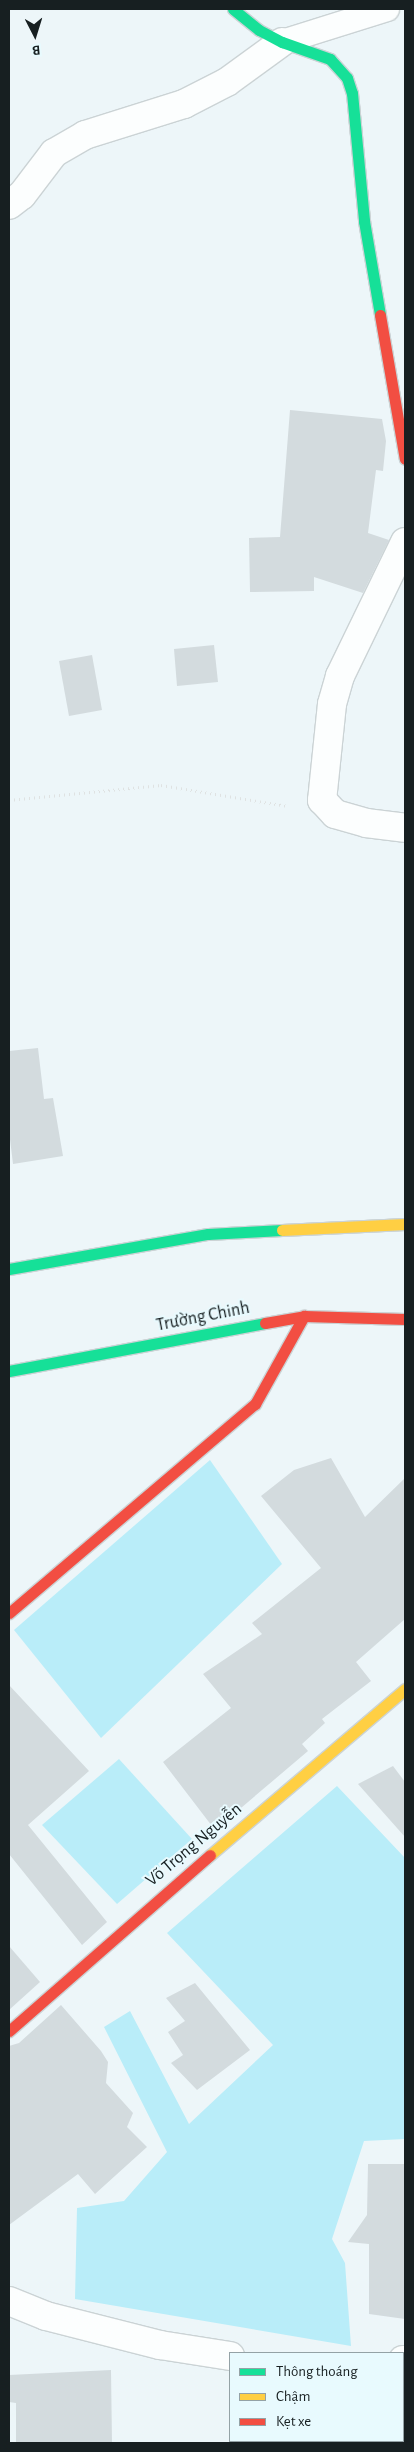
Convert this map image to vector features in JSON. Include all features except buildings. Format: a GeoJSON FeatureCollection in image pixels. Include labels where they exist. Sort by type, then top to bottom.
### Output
{"type":"FeatureCollection","features":[{"type":"Feature","properties":{"kind":"street"},"geometry":{"type":"LineString","coordinates":[[233,9],[259,30],[282,42],[330,59],[347,78],[352,93],[364,221],[405,459]]}},
{"type":"Feature","properties":{"kind":"street"},"geometry":{"type":"LineString","coordinates":[[9,205],[22,195],[54,153],[85,134],[184,104],[227,82],[282,42]]}},
{"type":"Feature","properties":{"kind":"street"},"geometry":{"type":"LineString","coordinates":[[405,542],[340,676],[332,704],[322,800],[335,814],[366,823],[405,828]]}},
{"type":"Feature","properties":{"kind":"street"},"geometry":{"type":"LineString","coordinates":[[9,1269],[208,1234],[405,1224]]}},
{"type":"Feature","properties":{"kind":"street"},"geometry":{"type":"LineString","coordinates":[[9,1613],[255,1404],[304,1316]]}},
{"type":"Feature","properties":{"kind":"street","name":"Trường Chinh"},"geometry":{"type":"LineString","coordinates":[[9,1371],[304,1316],[405,1319]]}},
{"type":"Feature","properties":{"kind":"street","name":"Võ Trọng Nguyễn"},"geometry":{"type":"LineString","coordinates":[[9,2031],[142,1912],[405,1689]]}},
{"type":"Feature","properties":{"kind":"street"},"geometry":{"type":"LineString","coordinates":[[9,2301],[46,2316],[160,2345],[229,2356]]}},
{"type":"Feature","properties":{"kind":"lane"},"geometry":{"type":"LineString","coordinates":[[282,42],[386,9]]}},
{"type":"Feature","properties":{"kind":"path"},"geometry":{"type":"LineString","coordinates":[[9,800],[161,785],[207,791],[273,806],[298,806],[322,800]]}},
{"type":"Feature","properties":{"kind":"shaded area"},"geometry":{"type":"Polygon","coordinates":[[[210,1460],[282,1564],[101,1738],[14,1630],[210,1460]]]}},
{"type":"Feature","properties":{"kind":"shaded area"},"geometry":{"type":"Polygon","coordinates":[[[119,1759],[192,1839],[117,1904],[42,1825],[119,1759]]]}},
{"type":"Feature","properties":{"kind":"shaded area"},"geometry":{"type":"Polygon","coordinates":[[[337,1786],[405,1858],[405,2139],[364,2141],[332,2239],[345,2263],[351,2346],[75,2299],[77,2208],[124,2201],[167,2152],[104,2027],[130,2011],[189,2124],[273,2045],[167,1933],[337,1786]]]}},
{"type":"Feature","properties":{"kind":"traffic: fast"},"geometry":{"type":"LineString","coordinates":[[233,9],[259,30],[282,42],[330,59],[347,78],[352,93],[364,221],[380,315]]}},
{"type":"Feature","properties":{"kind":"traffic: fast"},"geometry":{"type":"LineString","coordinates":[[9,1269],[208,1234],[282,1230]]}},
{"type":"Feature","properties":{"kind":"traffic: fast"},"geometry":{"type":"LineString","coordinates":[[9,1371],[265,1323]]}},
{"type":"Feature","properties":{"kind":"traffic: slow"},"geometry":{"type":"LineString","coordinates":[[282,1230],[405,1224]]}},
{"type":"Feature","properties":{"kind":"traffic: slow"},"geometry":{"type":"LineString","coordinates":[[210,1855],[405,1689]]}},
{"type":"Feature","properties":{"kind":"traffic: jam"},"geometry":{"type":"LineString","coordinates":[[380,315],[405,459]]}},
{"type":"Feature","properties":{"kind":"traffic: jam"},"geometry":{"type":"LineString","coordinates":[[265,1323],[304,1316],[405,1319]]}},
{"type":"Feature","properties":{"kind":"traffic: jam"},"geometry":{"type":"LineString","coordinates":[[9,1613],[255,1404],[304,1316]]}},
{"type":"Feature","properties":{"kind":"traffic: jam"},"geometry":{"type":"LineString","coordinates":[[9,2031],[210,1855]]}}]}
